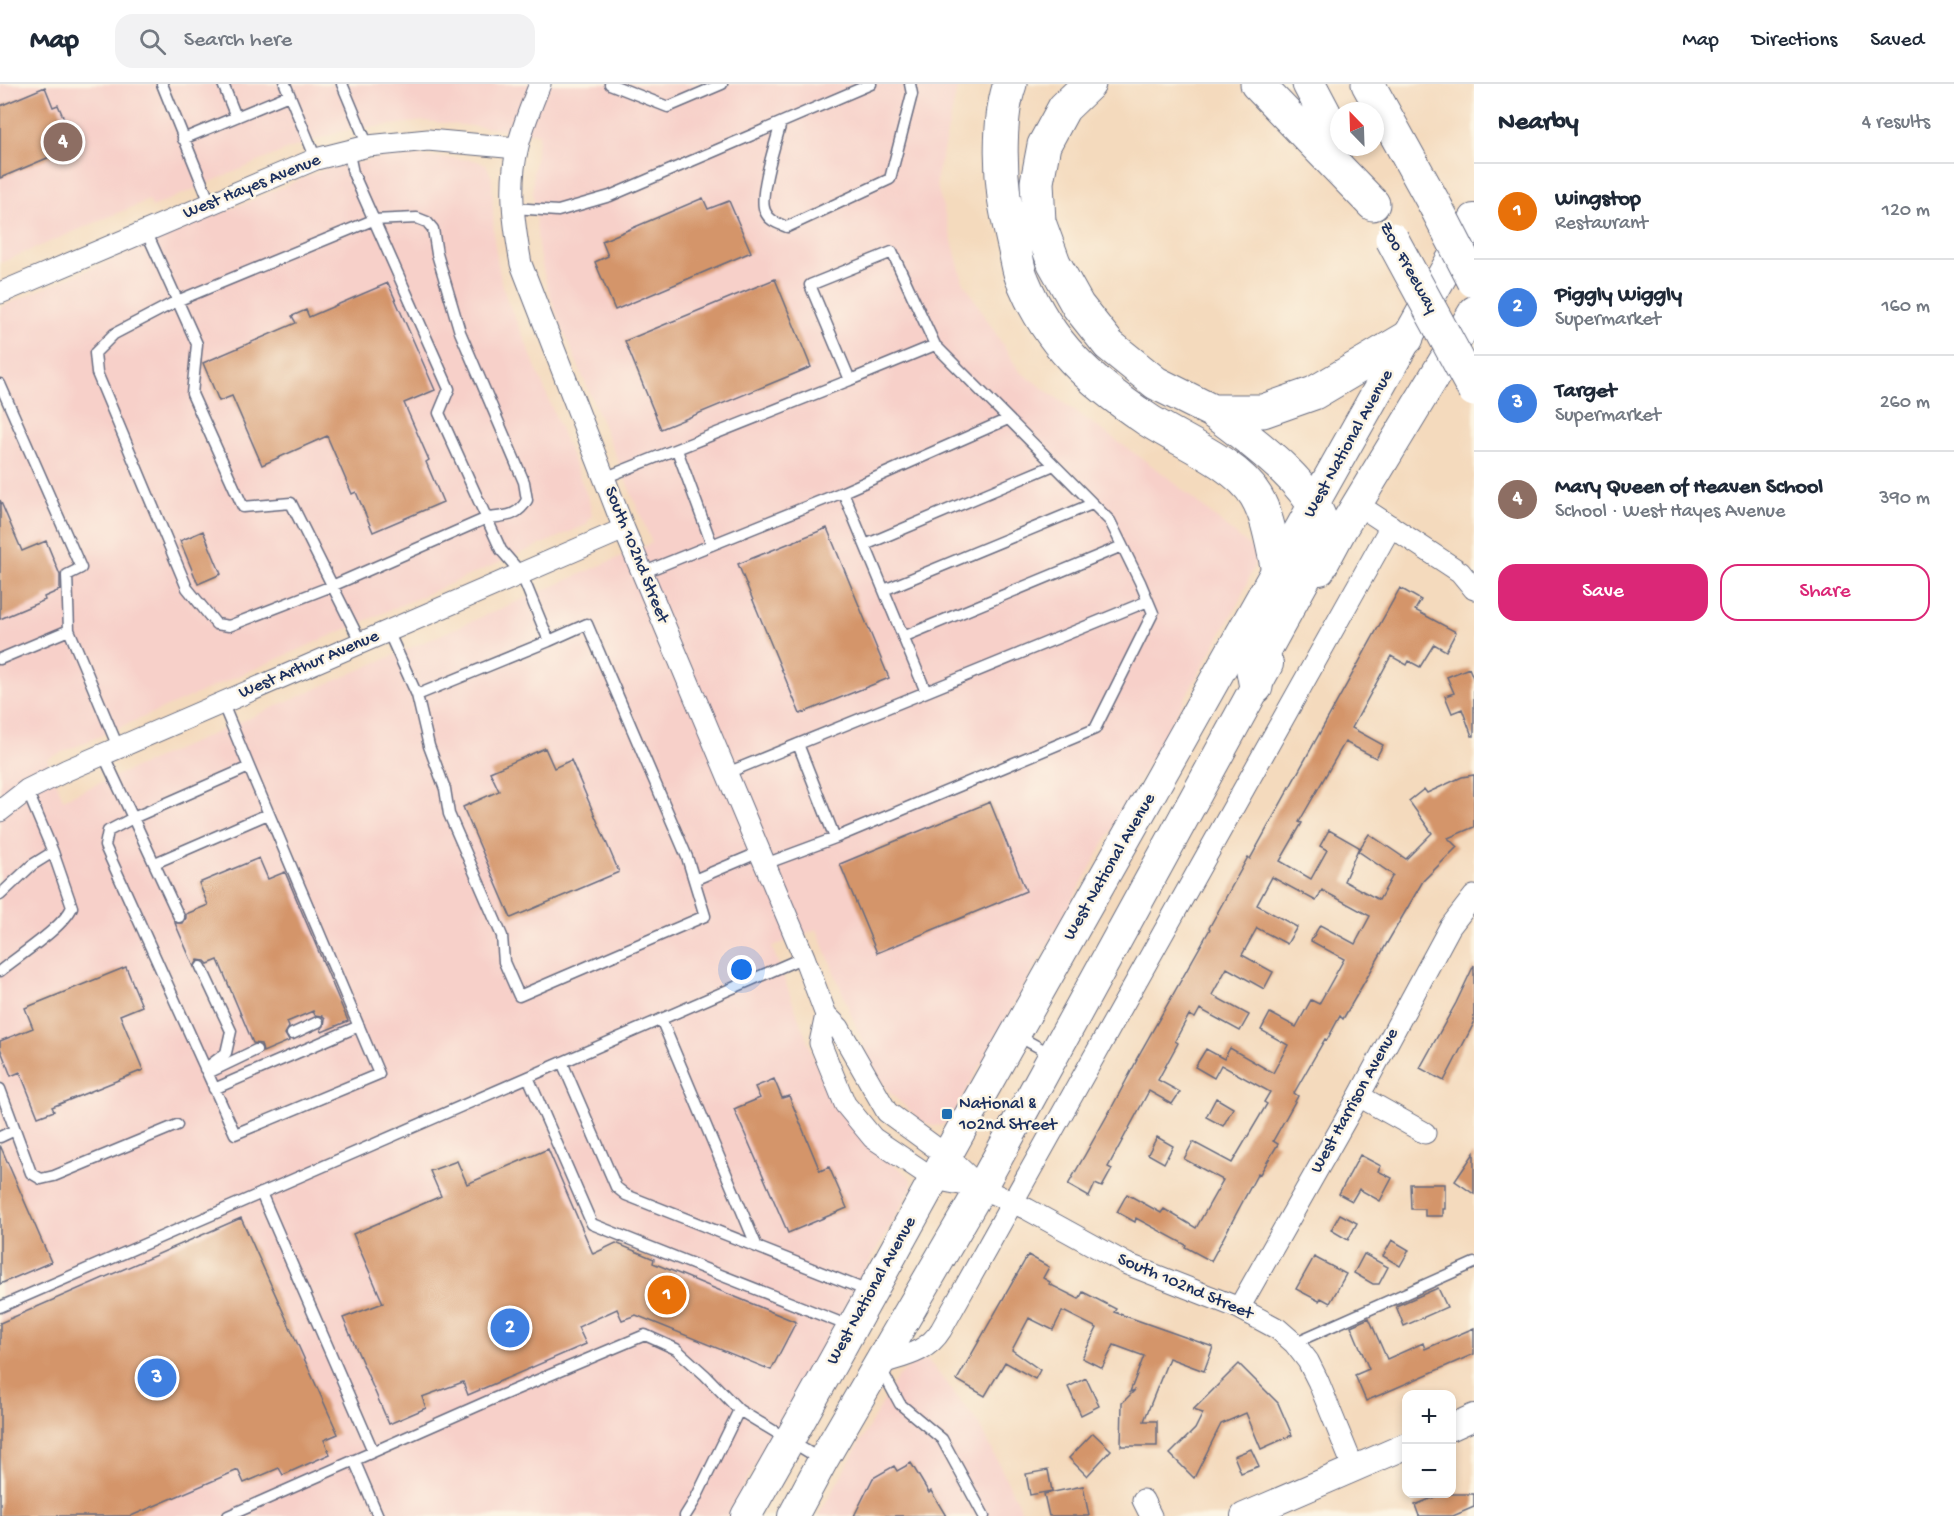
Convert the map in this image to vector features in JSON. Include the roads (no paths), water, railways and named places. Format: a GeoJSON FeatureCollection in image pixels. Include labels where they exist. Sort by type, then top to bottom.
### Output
{"type":"FeatureCollection","features":[{"type":"Feature","properties":{"kind":"highway"},"geometry":{"type":"LineString","coordinates":[[1010,84],[1006,96],[1000,167],[1007,218],[1022,280],[1041,319],[1069,357],[1106,392],[1232,470],[1256,495],[1266,520],[1278,570]]}},
{"type":"Feature","properties":{"kind":"highway"},"geometry":{"type":"LineString","coordinates":[[1089,84],[1064,108],[1044,145],[1037,182],[1039,222],[1054,263],[1078,306],[1108,345],[1156,383],[1212,411],[1271,457],[1291,477],[1320,519],[1323,534],[1319,551],[1253,671],[1256,687]]}},
{"type":"Feature","properties":{"kind":"highway"},"geometry":{"type":"LineString","coordinates":[[1257,84],[1373,204]]}},
{"type":"Feature","properties":{"kind":"highway"},"geometry":{"type":"LineString","coordinates":[[1309,84],[1330,124]]}},
{"type":"Feature","properties":{"kind":"highway"},"geometry":{"type":"LineString","coordinates":[[1368,84],[1474,281]]}},
{"type":"Feature","properties":{"kind":"highway","name":"Zoo Freeway"},"geometry":{"type":"LineString","coordinates":[[1347,156],[1474,390]]}},
{"type":"Feature","properties":{"kind":"highway"},"geometry":{"type":"LineString","coordinates":[[1429,197],[1474,257]]}},
{"type":"Feature","properties":{"kind":"highway"},"geometry":{"type":"LineString","coordinates":[[1212,411],[1263,411],[1314,393],[1407,338]]}},
{"type":"Feature","properties":{"kind":"main road","name":"West National Avenue"},"geometry":{"type":"LineString","coordinates":[[746,1516],[1474,219]]}},
{"type":"Feature","properties":{"kind":"main road","name":"West National Avenue"},"geometry":{"type":"LineString","coordinates":[[794,1516],[823,1460],[981,1188],[1357,504],[1474,311]]}},
{"type":"Feature","properties":{"kind":"street","name":"South 102nd Street"},"geometry":{"type":"LineString","coordinates":[[540,84],[517,148],[513,184],[514,222],[521,264],[624,529],[763,858],[826,1015],[838,1028],[887,1112],[940,1167]]}},
{"type":"Feature","properties":{"kind":"street","name":"West Hayes Avenue"},"geometry":{"type":"LineString","coordinates":[[0,293],[316,159],[358,148],[428,140],[517,148]]}},
{"type":"Feature","properties":{"kind":"street"},"geometry":{"type":"LineString","coordinates":[[1357,504],[1460,572],[1474,589]]}},
{"type":"Feature","properties":{"kind":"street"},"geometry":{"type":"LineString","coordinates":[[879,1364],[920,1350],[934,1341],[1391,526]]}},
{"type":"Feature","properties":{"kind":"street","name":"West Arthur Avenue"},"geometry":{"type":"LineString","coordinates":[[0,811],[45,779],[624,529]]}},
{"type":"Feature","properties":{"kind":"street","name":"West Harrison Avenue"},"geometry":{"type":"LineString","coordinates":[[1239,1308],[1359,1096],[1450,927],[1474,896]]}},
{"type":"Feature","properties":{"kind":"street","name":"South 102nd Street"},"geometry":{"type":"LineString","coordinates":[[826,1015],[820,1043],[845,1104],[873,1138],[940,1167],[1013,1203],[1126,1264],[1239,1308],[1278,1329],[1294,1343],[1308,1361],[1354,1469]]}},
{"type":"Feature","properties":{"kind":"street"},"geometry":{"type":"LineString","coordinates":[[1359,1096],[1425,1133]]}},
{"type":"Feature","properties":{"kind":"street"},"geometry":{"type":"LineString","coordinates":[[1456,1424],[1474,1417]]}},
{"type":"Feature","properties":{"kind":"street"},"geometry":{"type":"LineString","coordinates":[[1244,1516],[1402,1448]]}},
{"type":"Feature","properties":{"kind":"lane"},"geometry":{"type":"LineString","coordinates":[[162,84],[210,203]]}},
{"type":"Feature","properties":{"kind":"lane"},"geometry":{"type":"LineString","coordinates":[[222,84],[236,117]]}},
{"type":"Feature","properties":{"kind":"lane"},"geometry":{"type":"LineString","coordinates":[[285,84],[316,159]]}},
{"type":"Feature","properties":{"kind":"lane"},"geometry":{"type":"LineString","coordinates":[[342,84],[358,148],[353,173],[448,389],[440,413],[501,550],[521,573],[549,640]]}},
{"type":"Feature","properties":{"kind":"lane"},"geometry":{"type":"LineString","coordinates":[[610,84],[668,107],[722,84]]}},
{"type":"Feature","properties":{"kind":"lane"},"geometry":{"type":"LineString","coordinates":[[513,208],[558,211],[610,196],[871,84]]}},
{"type":"Feature","properties":{"kind":"lane"},"geometry":{"type":"LineString","coordinates":[[781,123],[764,190],[764,209],[772,222],[787,227],[890,179],[912,93],[910,84]]}},
{"type":"Feature","properties":{"kind":"lane"},"geometry":{"type":"LineString","coordinates":[[183,139],[289,95]]}},
{"type":"Feature","properties":{"kind":"lane"},"geometry":{"type":"LineString","coordinates":[[417,218],[427,222],[433,229],[437,254],[460,332],[524,482],[527,500],[521,510],[508,516],[487,518],[332,586],[229,626],[216,624],[187,588],[97,373],[95,353],[114,334],[177,301],[373,220],[417,218]]}},
{"type":"Feature","properties":{"kind":"lane"},"geometry":{"type":"LineString","coordinates":[[146,231],[196,344],[192,394],[243,507],[291,503],[361,643]]}},
{"type":"Feature","properties":{"kind":"lane"},"geometry":{"type":"LineString","coordinates":[[694,880],[835,838],[1095,729],[1153,613],[1110,521],[935,345],[892,252],[810,285],[850,380]]}},
{"type":"Feature","properties":{"kind":"lane"},"geometry":{"type":"LineString","coordinates":[[604,478],[935,345]]}},
{"type":"Feature","properties":{"kind":"lane"},"geometry":{"type":"LineString","coordinates":[[0,384],[81,568],[67,575],[69,630],[133,818],[179,917]]}},
{"type":"Feature","properties":{"kind":"lane"},"geometry":{"type":"LineString","coordinates":[[642,573],[843,492],[1008,419]]}},
{"type":"Feature","properties":{"kind":"lane"},"geometry":{"type":"LineString","coordinates":[[677,450],[712,545]]}},
{"type":"Feature","properties":{"kind":"lane"},"geometry":{"type":"LineString","coordinates":[[865,545],[1054,465]]}},
{"type":"Feature","properties":{"kind":"lane"},"geometry":{"type":"LineString","coordinates":[[843,492],[926,692]]}},
{"type":"Feature","properties":{"kind":"lane"},"geometry":{"type":"LineString","coordinates":[[884,590],[1092,504]]}},
{"type":"Feature","properties":{"kind":"lane"},"geometry":{"type":"LineString","coordinates":[[903,637],[1122,546]]}},
{"type":"Feature","properties":{"kind":"lane"},"geometry":{"type":"LineString","coordinates":[[727,773],[1148,601]]}},
{"type":"Feature","properties":{"kind":"lane"},"geometry":{"type":"LineString","coordinates":[[388,631],[417,695],[429,746],[445,789],[449,814],[502,936],[504,962],[519,996],[705,915],[687,857],[587,624],[417,695]]}},
{"type":"Feature","properties":{"kind":"lane"},"geometry":{"type":"LineString","coordinates":[[0,659],[69,630]]}},
{"type":"Feature","properties":{"kind":"lane"},"geometry":{"type":"LineString","coordinates":[[222,702],[249,767],[347,1009],[359,1026],[379,1074],[235,1134],[105,846],[108,831],[249,767]]}},
{"type":"Feature","properties":{"kind":"lane"},"geometry":{"type":"LineString","coordinates":[[798,744],[835,838]]}},
{"type":"Feature","properties":{"kind":"lane"},"geometry":{"type":"LineString","coordinates":[[0,971],[69,916],[72,907],[53,852],[27,790]]}},
{"type":"Feature","properties":{"kind":"lane"},"geometry":{"type":"LineString","coordinates":[[155,863],[268,814]]}},
{"type":"Feature","properties":{"kind":"lane"},"geometry":{"type":"LineString","coordinates":[[0,895],[32,865],[53,852]]}},
{"type":"Feature","properties":{"kind":"lane"},"geometry":{"type":"LineString","coordinates":[[0,1307],[804,957]]}},
{"type":"Feature","properties":{"kind":"lane"},"geometry":{"type":"LineString","coordinates":[[201,966],[231,1031],[226,1053],[206,1071]]}},
{"type":"Feature","properties":{"kind":"lane"},"geometry":{"type":"LineString","coordinates":[[661,1019],[757,1247]]}},
{"type":"Feature","properties":{"kind":"lane"},"geometry":{"type":"LineString","coordinates":[[292,1034],[318,1022]]}},
{"type":"Feature","properties":{"kind":"lane"},"geometry":{"type":"LineString","coordinates":[[214,1089],[359,1026]]}},
{"type":"Feature","properties":{"kind":"lane"},"geometry":{"type":"LineString","coordinates":[[1015,1034],[1054,1056]]}},
{"type":"Feature","properties":{"kind":"lane"},"geometry":{"type":"LineString","coordinates":[[206,1071],[256,1050]]}},
{"type":"Feature","properties":{"kind":"lane"},"geometry":{"type":"LineString","coordinates":[[562,1062],[616,1187],[626,1195],[871,1293]]}},
{"type":"Feature","properties":{"kind":"lane"},"geometry":{"type":"LineString","coordinates":[[528,1077],[592,1224],[852,1327]]}},
{"type":"Feature","properties":{"kind":"lane"},"geometry":{"type":"LineString","coordinates":[[0,1089],[31,1173],[41,1179],[54,1176],[177,1125]]}},
{"type":"Feature","properties":{"kind":"lane"},"geometry":{"type":"LineString","coordinates":[[0,1137],[15,1130]]}},
{"type":"Feature","properties":{"kind":"lane"},"geometry":{"type":"LineString","coordinates":[[261,1193],[373,1451]]}},
{"type":"Feature","properties":{"kind":"lane"},"geometry":{"type":"LineString","coordinates":[[1294,1343],[1474,1263]]}},
{"type":"Feature","properties":{"kind":"lane"},"geometry":{"type":"LineString","coordinates":[[228,1516],[373,1451],[645,1335],[676,1349],[739,1410],[789,1442],[823,1460]]}},
{"type":"Feature","properties":{"kind":"lane"},"geometry":{"type":"LineString","coordinates":[[879,1364],[900,1404],[942,1439],[984,1516]]}},
{"type":"Feature","properties":{"kind":"lane"},"geometry":{"type":"LineString","coordinates":[[685,1516],[739,1410]]}},
{"type":"Feature","properties":{"kind":"lane"},"geometry":{"type":"LineString","coordinates":[[354,1460],[378,1516]]}},
{"type":"Feature","properties":{"kind":"place","name":"Mary Queen of Heaven School"},"geometry":{"type":"Point","coordinates":[63,142]}},
{"type":"Feature","properties":{"kind":"place","name":"National & 102nd Street"},"geometry":{"type":"Point","coordinates":[947,1114]}},
{"type":"Feature","properties":{"kind":"place","name":"Wingstop"},"geometry":{"type":"Point","coordinates":[667,1295]}},
{"type":"Feature","properties":{"kind":"place","name":"Piggly Wiggly"},"geometry":{"type":"Point","coordinates":[510,1328]}},
{"type":"Feature","properties":{"kind":"place","name":"Target"},"geometry":{"type":"Point","coordinates":[157,1378]}}]}
